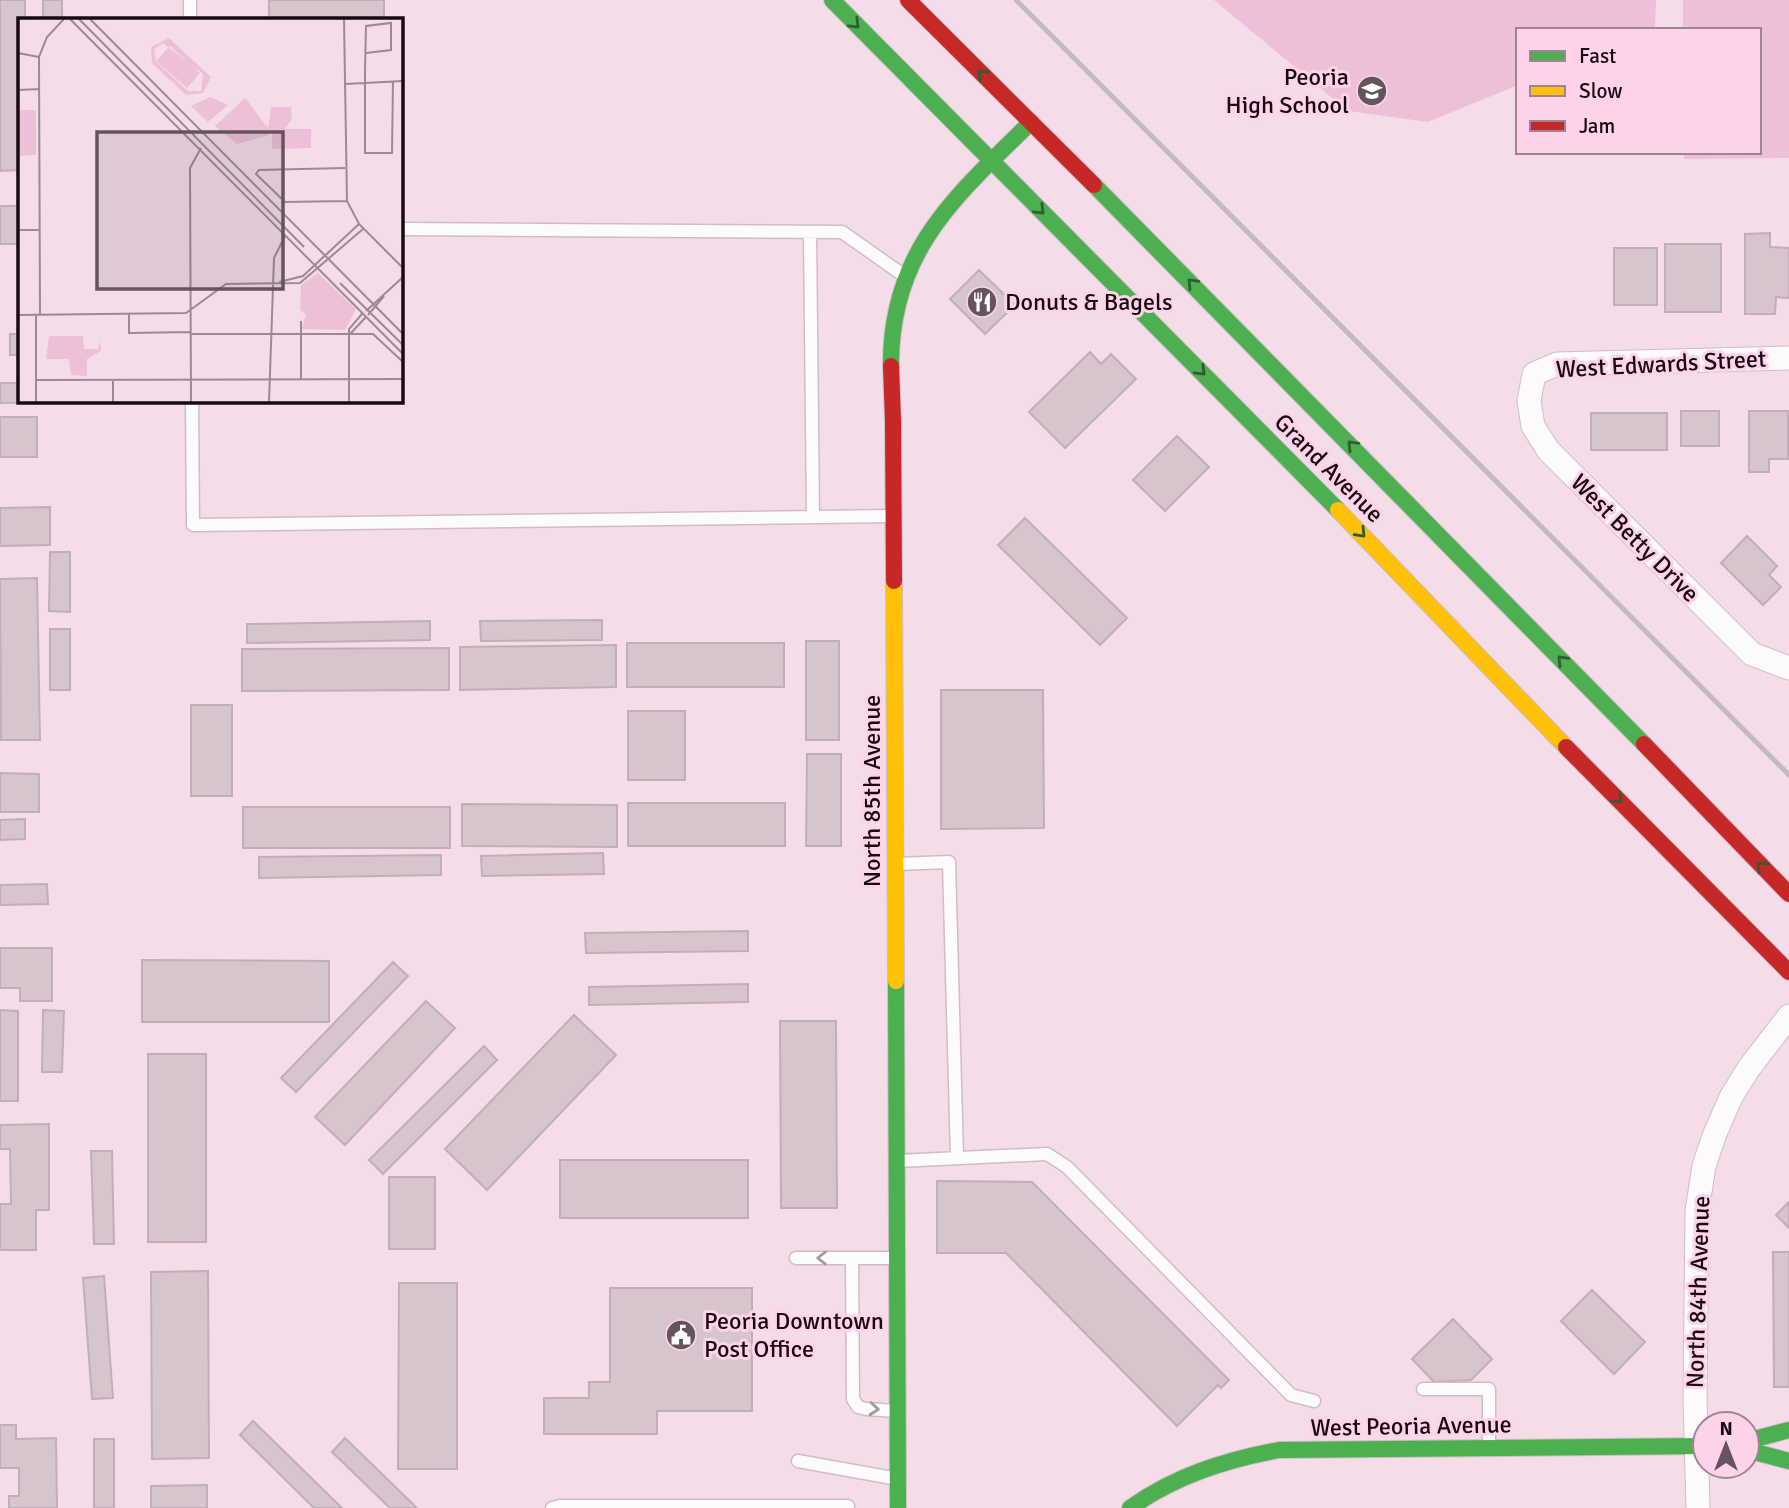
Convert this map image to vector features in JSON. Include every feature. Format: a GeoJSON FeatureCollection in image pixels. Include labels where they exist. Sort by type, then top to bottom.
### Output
{"type":"FeatureCollection","features":[{"type":"Feature","properties":{"kind":"main road","name":"Grand Avenue"},"geometry":{"type":"LineString","coordinates":[[832,0],[1574,746],[1789,972]]}},
{"type":"Feature","properties":{"kind":"main road","name":"Grand Avenue"},"geometry":{"type":"LineString","coordinates":[[908,0],[1165,255],[1606,713],[1789,894]]}},
{"type":"Feature","properties":{"kind":"main road","name":"North 85th Avenue"},"geometry":{"type":"LineString","coordinates":[[898,1508],[891,346],[894,321],[906,277],[927,236],[963,191],[1031,122]]}},
{"type":"Feature","properties":{"kind":"main road"},"geometry":{"type":"LineString","coordinates":[[1761,1437],[1789,1430]]}},
{"type":"Feature","properties":{"kind":"main road","name":"West Peoria Avenue"},"geometry":{"type":"LineString","coordinates":[[1130,1508],[1174,1480],[1208,1467],[1275,1451],[1691,1446]]}},
{"type":"Feature","properties":{"kind":"main road"},"geometry":{"type":"LineString","coordinates":[[1761,1454],[1789,1461]]}},
{"type":"Feature","properties":{"kind":"street","name":"West Edwards Street"},"geometry":{"type":"LineString","coordinates":[[1534,374],[1557,364],[1789,358]]}},
{"type":"Feature","properties":{"kind":"street","name":"West Betty Drive"},"geometry":{"type":"LineString","coordinates":[[1534,374],[1529,401],[1533,426],[1548,450],[1752,654],[1789,668]]}},
{"type":"Feature","properties":{"kind":"street","name":"North 84th Avenue"},"geometry":{"type":"LineString","coordinates":[[1696,1410],[1697,1211],[1704,1166],[1731,1097],[1749,1068],[1789,1016]]}},
{"type":"Feature","properties":{"kind":"street","name":"North 84th Avenue"},"geometry":{"type":"LineString","coordinates":[[1698,1508],[1699,1480]]}},
{"type":"Feature","properties":{"kind":"lane"},"geometry":{"type":"LineString","coordinates":[[190,0],[190,18]]}},
{"type":"Feature","properties":{"kind":"lane"},"geometry":{"type":"LineString","coordinates":[[402,229],[842,232],[906,277]]}},
{"type":"Feature","properties":{"kind":"lane"},"geometry":{"type":"LineString","coordinates":[[810,233],[813,517]]}},
{"type":"Feature","properties":{"kind":"lane"},"geometry":{"type":"LineString","coordinates":[[192,402],[193,525],[894,516]]}},
{"type":"Feature","properties":{"kind":"lane"},"geometry":{"type":"LineString","coordinates":[[895,864],[949,862],[957,1158]]}},
{"type":"Feature","properties":{"kind":"lane"},"geometry":{"type":"LineString","coordinates":[[897,1161],[1047,1154],[1067,1167],[1291,1395],[1314,1401]]}},
{"type":"Feature","properties":{"kind":"lane"},"geometry":{"type":"LineString","coordinates":[[796,1258],[897,1258]]}},
{"type":"Feature","properties":{"kind":"lane"},"geometry":{"type":"LineString","coordinates":[[852,1258],[853,1399],[858,1407],[898,1411]]}},
{"type":"Feature","properties":{"kind":"lane"},"geometry":{"type":"LineString","coordinates":[[1423,1389],[1489,1389],[1489,1448]]}},
{"type":"Feature","properties":{"kind":"lane"},"geometry":{"type":"LineString","coordinates":[[798,1461],[898,1479]]}},
{"type":"Feature","properties":{"kind":"lane"},"geometry":{"type":"LineString","coordinates":[[552,1508],[848,1507]]}},
{"type":"Feature","properties":{"kind":"shaded area"},"geometry":{"type":"Polygon","coordinates":[[[1214,0],[1656,0],[1655,28],[1516,28],[1516,86],[1428,122],[1348,111],[1214,0]]]}},
{"type":"Feature","properties":{"kind":"shaded area"},"geometry":{"type":"Polygon","coordinates":[[[1683,0],[1789,0],[1789,158],[1684,159],[1684,154],[1761,154],[1761,28],[1683,28],[1683,0]]]}},
{"type":"Feature","properties":{"kind":"building"},"geometry":{"type":"Polygon","coordinates":[[[0,0],[25,0],[25,18],[18,18],[18,170],[0,171],[0,0]]]}},
{"type":"Feature","properties":{"kind":"building"},"geometry":{"type":"Polygon","coordinates":[[[43,0],[62,0],[62,18],[43,18],[43,0]]]}},
{"type":"Feature","properties":{"kind":"building"},"geometry":{"type":"Polygon","coordinates":[[[269,0],[384,0],[384,18],[269,18],[269,0]]]}},
{"type":"Feature","properties":{"kind":"building"},"geometry":{"type":"Polygon","coordinates":[[[0,206],[18,206],[18,244],[0,244],[0,206]]]}},
{"type":"Feature","properties":{"kind":"building"},"geometry":{"type":"Polygon","coordinates":[[[1770,233],[1770,247],[1789,248],[1789,298],[1776,297],[1775,314],[1745,314],[1745,234],[1770,233]]]}},
{"type":"Feature","properties":{"kind":"building"},"geometry":{"type":"Polygon","coordinates":[[[1665,244],[1721,244],[1721,312],[1665,312],[1665,244]]]}},
{"type":"Feature","properties":{"kind":"building"},"geometry":{"type":"Polygon","coordinates":[[[1614,248],[1657,248],[1657,305],[1614,305],[1614,248]]]}},
{"type":"Feature","properties":{"kind":"building","name":"Donuts & Bagels"},"geometry":{"type":"Polygon","coordinates":[[[979,270],[1015,305],[985,334],[950,299],[979,270]]]}},
{"type":"Feature","properties":{"kind":"building"},"geometry":{"type":"Polygon","coordinates":[[[10,334],[18,334],[18,355],[10,355],[10,334]]]}},
{"type":"Feature","properties":{"kind":"building"},"geometry":{"type":"Polygon","coordinates":[[[1090,352],[1101,364],[1111,354],[1136,379],[1065,448],[1029,412],[1090,352]]]}},
{"type":"Feature","properties":{"kind":"building"},"geometry":{"type":"Polygon","coordinates":[[[0,383],[18,383],[18,402],[42,402],[0,403],[0,383]]]}},
{"type":"Feature","properties":{"kind":"building"},"geometry":{"type":"Polygon","coordinates":[[[1681,411],[1719,411],[1719,446],[1681,446],[1681,411]]]}},
{"type":"Feature","properties":{"kind":"building"},"geometry":{"type":"Polygon","coordinates":[[[1749,411],[1788,411],[1788,459],[1769,459],[1769,472],[1749,472],[1749,411]]]}},
{"type":"Feature","properties":{"kind":"building"},"geometry":{"type":"Polygon","coordinates":[[[1591,413],[1667,413],[1667,450],[1591,450],[1591,413]]]}},
{"type":"Feature","properties":{"kind":"building"},"geometry":{"type":"Polygon","coordinates":[[[0,417],[37,417],[37,457],[0,457],[0,417]]]}},
{"type":"Feature","properties":{"kind":"building"},"geometry":{"type":"Polygon","coordinates":[[[1177,436],[1209,467],[1165,511],[1133,480],[1177,436]]]}},
{"type":"Feature","properties":{"kind":"building"},"geometry":{"type":"Polygon","coordinates":[[[50,507],[50,545],[0,546],[0,508],[50,507]]]}},
{"type":"Feature","properties":{"kind":"building"},"geometry":{"type":"Polygon","coordinates":[[[1025,518],[1127,618],[1100,645],[998,545],[1025,518]]]}},
{"type":"Feature","properties":{"kind":"building"},"geometry":{"type":"Polygon","coordinates":[[[1747,536],[1777,566],[1769,575],[1781,587],[1763,605],[1721,563],[1747,536]]]}},
{"type":"Feature","properties":{"kind":"building"},"geometry":{"type":"Polygon","coordinates":[[[50,552],[70,552],[70,612],[49,611],[50,552]]]}},
{"type":"Feature","properties":{"kind":"building"},"geometry":{"type":"Polygon","coordinates":[[[37,578],[40,740],[1,740],[0,579],[37,578]]]}},
{"type":"Feature","properties":{"kind":"building"},"geometry":{"type":"Polygon","coordinates":[[[602,620],[602,640],[481,641],[480,621],[602,620]]]}},
{"type":"Feature","properties":{"kind":"building"},"geometry":{"type":"Polygon","coordinates":[[[430,621],[430,640],[247,643],[247,624],[430,621]]]}},
{"type":"Feature","properties":{"kind":"building"},"geometry":{"type":"Polygon","coordinates":[[[50,629],[70,629],[70,690],[50,690],[50,629]]]}},
{"type":"Feature","properties":{"kind":"building"},"geometry":{"type":"Polygon","coordinates":[[[806,641],[839,641],[839,740],[806,740],[806,641]]]}},
{"type":"Feature","properties":{"kind":"building"},"geometry":{"type":"Polygon","coordinates":[[[627,643],[784,643],[784,687],[627,687],[627,643]]]}},
{"type":"Feature","properties":{"kind":"building"},"geometry":{"type":"Polygon","coordinates":[[[616,645],[616,687],[460,690],[460,647],[616,645]]]}},
{"type":"Feature","properties":{"kind":"building"},"geometry":{"type":"Polygon","coordinates":[[[449,648],[449,690],[242,691],[242,649],[449,648]]]}},
{"type":"Feature","properties":{"kind":"building"},"geometry":{"type":"Polygon","coordinates":[[[941,690],[1043,690],[1044,828],[941,829],[941,690]]]}},
{"type":"Feature","properties":{"kind":"building"},"geometry":{"type":"Polygon","coordinates":[[[191,705],[232,705],[232,796],[191,796],[191,705]]]}},
{"type":"Feature","properties":{"kind":"building"},"geometry":{"type":"Polygon","coordinates":[[[628,711],[685,711],[685,780],[628,780],[628,711]]]}},
{"type":"Feature","properties":{"kind":"building"},"geometry":{"type":"Polygon","coordinates":[[[807,754],[841,754],[841,846],[806,846],[807,754]]]}},
{"type":"Feature","properties":{"kind":"building"},"geometry":{"type":"Polygon","coordinates":[[[0,773],[39,774],[39,812],[0,812],[0,773]]]}},
{"type":"Feature","properties":{"kind":"building"},"geometry":{"type":"Polygon","coordinates":[[[628,803],[785,803],[785,846],[628,846],[628,803]]]}},
{"type":"Feature","properties":{"kind":"building"},"geometry":{"type":"Polygon","coordinates":[[[462,804],[617,805],[617,847],[462,846],[462,804]]]}},
{"type":"Feature","properties":{"kind":"building"},"geometry":{"type":"Polygon","coordinates":[[[243,807],[450,807],[450,848],[243,848],[243,807]]]}},
{"type":"Feature","properties":{"kind":"building"},"geometry":{"type":"Polygon","coordinates":[[[25,819],[25,839],[0,840],[0,820],[25,819]]]}},
{"type":"Feature","properties":{"kind":"building"},"geometry":{"type":"Polygon","coordinates":[[[603,853],[604,874],[482,876],[481,856],[603,853]]]}},
{"type":"Feature","properties":{"kind":"building"},"geometry":{"type":"Polygon","coordinates":[[[441,855],[441,875],[259,878],[259,857],[441,855]]]}},
{"type":"Feature","properties":{"kind":"building"},"geometry":{"type":"Polygon","coordinates":[[[47,884],[48,904],[0,905],[0,885],[47,884]]]}},
{"type":"Feature","properties":{"kind":"building"},"geometry":{"type":"Polygon","coordinates":[[[748,931],[748,951],[586,953],[585,933],[748,931]]]}},
{"type":"Feature","properties":{"kind":"building"},"geometry":{"type":"Polygon","coordinates":[[[0,948],[52,948],[52,1001],[20,1001],[20,988],[0,988],[0,948]]]}},
{"type":"Feature","properties":{"kind":"building"},"geometry":{"type":"Polygon","coordinates":[[[142,960],[329,961],[329,1022],[142,1022],[142,960]]]}},
{"type":"Feature","properties":{"kind":"building"},"geometry":{"type":"Polygon","coordinates":[[[393,962],[408,976],[296,1092],[281,1078],[393,962]]]}},
{"type":"Feature","properties":{"kind":"building"},"geometry":{"type":"Polygon","coordinates":[[[748,984],[748,1002],[589,1005],[589,987],[748,984]]]}},
{"type":"Feature","properties":{"kind":"building"},"geometry":{"type":"Polygon","coordinates":[[[426,1001],[455,1028],[345,1145],[315,1117],[426,1001]]]}},
{"type":"Feature","properties":{"kind":"building"},"geometry":{"type":"Polygon","coordinates":[[[0,1010],[18,1011],[18,1101],[0,1101],[0,1010]]]}},
{"type":"Feature","properties":{"kind":"building"},"geometry":{"type":"Polygon","coordinates":[[[43,1010],[64,1011],[62,1072],[42,1072],[43,1010]]]}},
{"type":"Feature","properties":{"kind":"building"},"geometry":{"type":"Polygon","coordinates":[[[574,1015],[616,1055],[487,1190],[445,1149],[574,1015]]]}},
{"type":"Feature","properties":{"kind":"building"},"geometry":{"type":"Polygon","coordinates":[[[780,1021],[836,1021],[837,1208],[781,1208],[780,1021]]]}},
{"type":"Feature","properties":{"kind":"building"},"geometry":{"type":"Polygon","coordinates":[[[484,1046],[497,1060],[383,1174],[369,1160],[484,1046]]]}},
{"type":"Feature","properties":{"kind":"building"},"geometry":{"type":"Polygon","coordinates":[[[148,1054],[206,1054],[206,1242],[148,1242],[148,1054]]]}},
{"type":"Feature","properties":{"kind":"building"},"geometry":{"type":"Polygon","coordinates":[[[49,1124],[49,1210],[36,1210],[36,1250],[0,1250],[0,1204],[11,1204],[10,1149],[0,1149],[0,1125],[49,1124]]]}},
{"type":"Feature","properties":{"kind":"building"},"geometry":{"type":"Polygon","coordinates":[[[91,1151],[112,1151],[114,1244],[94,1244],[91,1151]]]}},
{"type":"Feature","properties":{"kind":"building"},"geometry":{"type":"Polygon","coordinates":[[[560,1160],[748,1160],[748,1218],[560,1218],[560,1160]]]}},
{"type":"Feature","properties":{"kind":"building"},"geometry":{"type":"Polygon","coordinates":[[[389,1177],[435,1177],[435,1249],[389,1249],[389,1177]]]}},
{"type":"Feature","properties":{"kind":"building"},"geometry":{"type":"Polygon","coordinates":[[[937,1181],[1032,1182],[1229,1380],[1221,1388],[1218,1385],[1177,1426],[1006,1253],[937,1253],[937,1181]]]}},
{"type":"Feature","properties":{"kind":"building"},"geometry":{"type":"Polygon","coordinates":[[[1789,1202],[1789,1228],[1776,1215],[1789,1202]]]}},
{"type":"Feature","properties":{"kind":"building"},"geometry":{"type":"Polygon","coordinates":[[[1773,1252],[1789,1252],[1789,1387],[1774,1387],[1773,1252]]]}},
{"type":"Feature","properties":{"kind":"building"},"geometry":{"type":"Polygon","coordinates":[[[208,1271],[209,1458],[152,1459],[151,1272],[208,1271]]]}},
{"type":"Feature","properties":{"kind":"building"},"geometry":{"type":"Polygon","coordinates":[[[104,1276],[113,1398],[92,1399],[83,1278],[104,1276]]]}},
{"type":"Feature","properties":{"kind":"building"},"geometry":{"type":"Polygon","coordinates":[[[399,1283],[457,1283],[457,1469],[398,1469],[399,1283]]]}},
{"type":"Feature","properties":{"kind":"building","name":"Peoria Downtown Post Office"},"geometry":{"type":"Polygon","coordinates":[[[610,1288],[752,1288],[752,1411],[657,1411],[657,1434],[544,1434],[544,1398],[589,1398],[589,1382],[610,1382],[610,1288]]]}},
{"type":"Feature","properties":{"kind":"building"},"geometry":{"type":"Polygon","coordinates":[[[1592,1290],[1645,1342],[1614,1374],[1561,1321],[1592,1290]]]}},
{"type":"Feature","properties":{"kind":"building"},"geometry":{"type":"Polygon","coordinates":[[[1453,1319],[1492,1359],[1471,1380],[1434,1382],[1412,1359],[1453,1319]]]}},
{"type":"Feature","properties":{"kind":"building"},"geometry":{"type":"Polygon","coordinates":[[[253,1421],[342,1508],[314,1508],[240,1435],[253,1421]]]}},
{"type":"Feature","properties":{"kind":"building"},"geometry":{"type":"Polygon","coordinates":[[[0,1425],[16,1425],[16,1439],[56,1438],[57,1508],[9,1508],[9,1496],[19,1496],[19,1468],[0,1468],[0,1425]]]}},
{"type":"Feature","properties":{"kind":"building"},"geometry":{"type":"Polygon","coordinates":[[[345,1438],[417,1508],[390,1508],[332,1452],[345,1438]]]}},
{"type":"Feature","properties":{"kind":"building"},"geometry":{"type":"Polygon","coordinates":[[[94,1439],[114,1439],[114,1508],[94,1508],[94,1439]]]}},
{"type":"Feature","properties":{"kind":"building"},"geometry":{"type":"Polygon","coordinates":[[[207,1485],[207,1508],[151,1508],[151,1486],[207,1485]]]}},
{"type":"Feature","properties":{"kind":"railway"},"geometry":{"type":"LineString","coordinates":[[1016,0],[1789,775]]}},
{"type":"Feature","properties":{"kind":"traffic: fast"},"geometry":{"type":"LineString","coordinates":[[832,0],[1338,510]]}},
{"type":"Feature","properties":{"kind":"traffic: fast"},"geometry":{"type":"LineString","coordinates":[[891,366],[894,326],[902,290],[915,258],[953,201],[1031,122]]}},
{"type":"Feature","properties":{"kind":"traffic: fast"},"geometry":{"type":"LineString","coordinates":[[1094,185],[1644,744]]}},
{"type":"Feature","properties":{"kind":"traffic: fast"},"geometry":{"type":"LineString","coordinates":[[896,981],[898,1508]]}},
{"type":"Feature","properties":{"kind":"traffic: fast"},"geometry":{"type":"LineString","coordinates":[[1761,1437],[1789,1430]]}},
{"type":"Feature","properties":{"kind":"traffic: fast"},"geometry":{"type":"LineString","coordinates":[[1130,1508],[1183,1478],[1239,1459],[1279,1450],[1691,1446]]}},
{"type":"Feature","properties":{"kind":"traffic: fast"},"geometry":{"type":"LineString","coordinates":[[1761,1454],[1789,1461]]}},
{"type":"Feature","properties":{"kind":"traffic: slow"},"geometry":{"type":"LineString","coordinates":[[1338,510],[1566,747]]}},
{"type":"Feature","properties":{"kind":"traffic: slow"},"geometry":{"type":"LineString","coordinates":[[894,581],[896,981]]}},
{"type":"Feature","properties":{"kind":"traffic: jam"},"geometry":{"type":"LineString","coordinates":[[908,0],[1094,185]]}},
{"type":"Feature","properties":{"kind":"traffic: jam"},"geometry":{"type":"LineString","coordinates":[[891,366],[894,581]]}},
{"type":"Feature","properties":{"kind":"traffic: jam"},"geometry":{"type":"LineString","coordinates":[[1644,744],[1789,894]]}},
{"type":"Feature","properties":{"kind":"traffic: jam"},"geometry":{"type":"LineString","coordinates":[[1566,747],[1789,972]]}},
{"type":"Feature","properties":{"kind":"place","name":"Peoria High School"},"geometry":{"type":"Point","coordinates":[1372,91]}},
{"type":"Feature","properties":{"kind":"place","name":"Donuts & Bagels"},"geometry":{"type":"Point","coordinates":[982,302]}},
{"type":"Feature","properties":{"kind":"place","name":"Peoria Downtown Post Office"},"geometry":{"type":"Point","coordinates":[681,1335]}}]}
